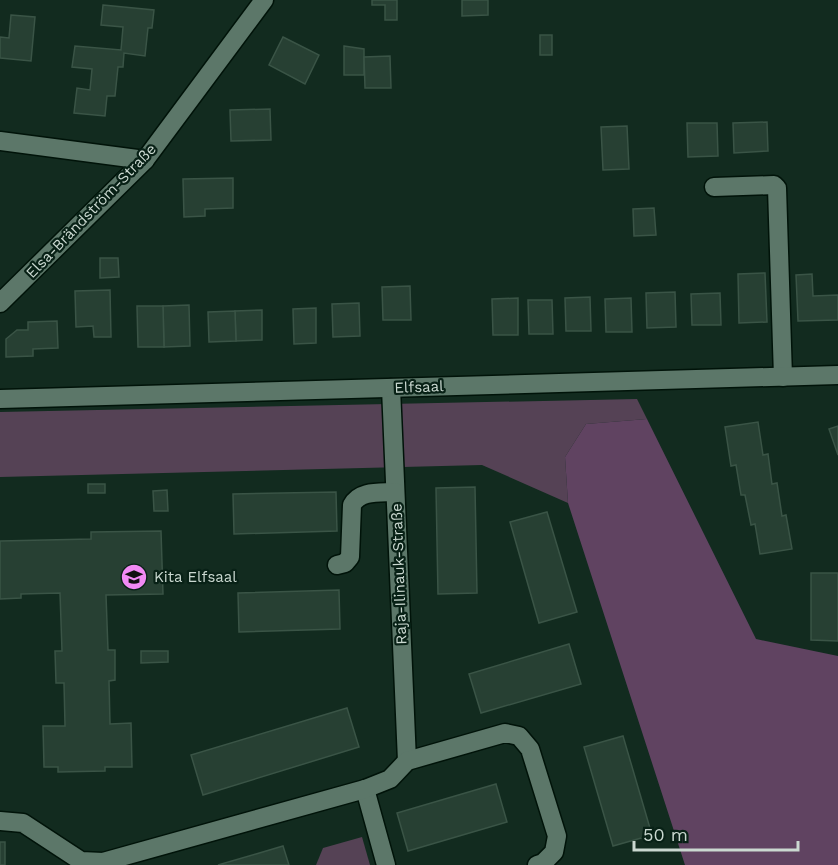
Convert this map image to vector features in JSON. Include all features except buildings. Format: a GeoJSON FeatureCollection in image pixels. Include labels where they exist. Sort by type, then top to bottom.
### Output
{"type":"FeatureCollection","features":[{"type":"Feature","properties":{"kind":"street","name":"Elsa-Brändström-Straße"},"geometry":{"type":"LineString","coordinates":[[0,303],[145,159],[264,0]]}},
{"type":"Feature","properties":{"kind":"street"},"geometry":{"type":"LineString","coordinates":[[0,141],[145,159]]}},
{"type":"Feature","properties":{"kind":"street"},"geometry":{"type":"LineString","coordinates":[[714,187],[774,185],[777,188],[783,377]]}},
{"type":"Feature","properties":{"kind":"street","name":"Elfsaal"},"geometry":{"type":"LineString","coordinates":[[0,399],[838,375]]}},
{"type":"Feature","properties":{"kind":"street","name":"Raja-Ilinauk-Straße"},"geometry":{"type":"LineString","coordinates":[[391,388],[407,761]]}},
{"type":"Feature","properties":{"kind":"street"},"geometry":{"type":"LineString","coordinates":[[338,565],[345,563],[350,556],[354,501],[363,494],[395,492]]}},
{"type":"Feature","properties":{"kind":"street"},"geometry":{"type":"LineString","coordinates":[[0,821],[23,823],[81,861],[103,864],[365,789],[390,779],[407,761],[505,733],[519,736],[530,749],[557,836],[554,852],[543,863],[537,865]]}},
{"type":"Feature","properties":{"kind":"street"},"geometry":{"type":"LineString","coordinates":[[365,789],[386,865]]}},
{"type":"Feature","properties":{"kind":"shaded area"},"geometry":{"type":"Polygon","coordinates":[[[637,399],[647,419],[586,424],[565,457],[568,503],[482,465],[0,477],[0,412],[637,399]]]}},
{"type":"Feature","properties":{"kind":"shaded area"},"geometry":{"type":"Polygon","coordinates":[[[647,419],[756,639],[838,656],[838,865],[685,865],[568,503],[565,457],[586,424],[647,419]]]}},
{"type":"Feature","properties":{"kind":"shaded area"},"geometry":{"type":"Polygon","coordinates":[[[362,837],[370,865],[316,865],[323,848],[362,837]]]}},
{"type":"Feature","properties":{"kind":"place","name":"Kita Elfsaal"},"geometry":{"type":"Point","coordinates":[134,577]}}]}
